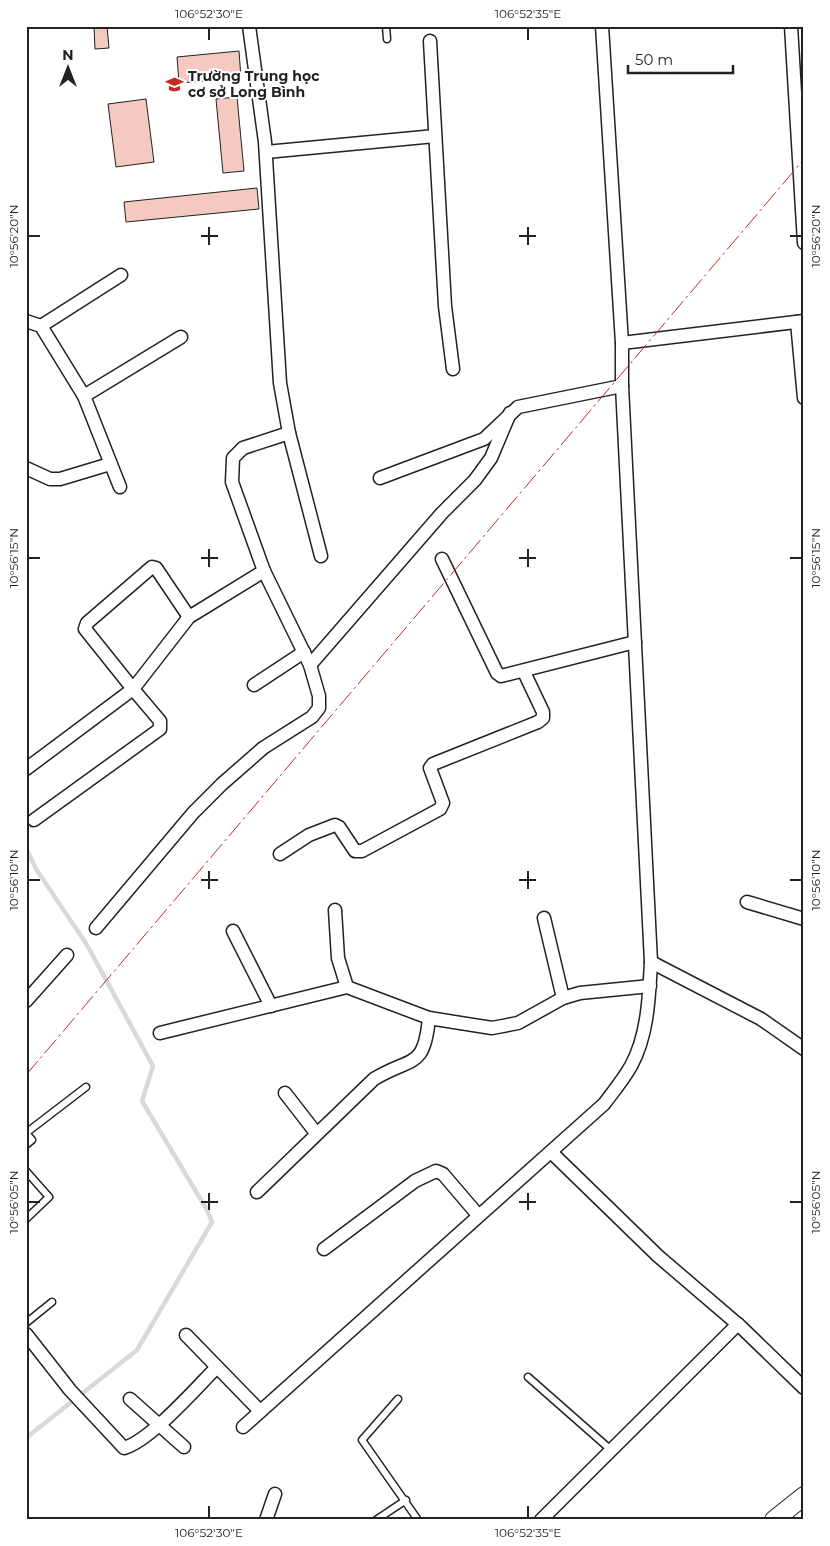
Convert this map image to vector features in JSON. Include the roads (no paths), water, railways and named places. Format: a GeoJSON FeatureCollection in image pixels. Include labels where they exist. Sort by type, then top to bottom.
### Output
{"type":"FeatureCollection","features":[{"type":"Feature","properties":{"kind":"street"},"geometry":{"type":"LineString","coordinates":[[248,26],[266,152],[280,383],[289,433],[321,556]]}},
{"type":"Feature","properties":{"kind":"street"},"geometry":{"type":"LineString","coordinates":[[243,1427],[259,1410],[442,1250],[478,1215],[604,1104],[631,1067],[640,1048],[646,1020],[651,962],[622,386],[622,343],[602,26]]}},
{"type":"Feature","properties":{"kind":"street"},"geometry":{"type":"LineString","coordinates":[[791,26],[800,109],[804,243]]}},
{"type":"Feature","properties":{"kind":"street"},"geometry":{"type":"LineString","coordinates":[[430,41],[445,306],[453,369]]}},
{"type":"Feature","properties":{"kind":"street"},"geometry":{"type":"LineString","coordinates":[[266,152],[435,136]]}},
{"type":"Feature","properties":{"kind":"street"},"geometry":{"type":"LineString","coordinates":[[41,326],[121,276]]}},
{"type":"Feature","properties":{"kind":"street"},"geometry":{"type":"LineString","coordinates":[[26,320],[41,326],[84,396],[120,487]]}},
{"type":"Feature","properties":{"kind":"street"},"geometry":{"type":"LineString","coordinates":[[622,343],[800,322],[804,398]]}},
{"type":"Feature","properties":{"kind":"street"},"geometry":{"type":"LineString","coordinates":[[84,396],[181,337]]}},
{"type":"Feature","properties":{"kind":"street"},"geometry":{"type":"LineString","coordinates":[[380,478],[484,439],[510,413],[527,405],[622,386]]}},
{"type":"Feature","properties":{"kind":"street"},"geometry":{"type":"LineString","coordinates":[[310,665],[442,513],[475,480],[491,458],[510,413]]}},
{"type":"Feature","properties":{"kind":"street"},"geometry":{"type":"LineString","coordinates":[[96,928],[193,814],[222,784],[263,748],[312,717],[319,708],[319,696],[310,665],[264,571],[232,482],[233,458],[243,448],[289,433]]}},
{"type":"Feature","properties":{"kind":"street"},"geometry":{"type":"LineString","coordinates":[[26,468],[50,478],[60,478],[110,464]]}},
{"type":"Feature","properties":{"kind":"street"},"geometry":{"type":"LineString","coordinates":[[442,560],[497,674],[508,676],[635,642]]}},
{"type":"Feature","properties":{"kind":"street"},"geometry":{"type":"LineString","coordinates":[[34,820],[160,729],[160,721],[85,629],[87,623],[152,567],[156,568],[189,617]]}},
{"type":"Feature","properties":{"kind":"street"},"geometry":{"type":"LineString","coordinates":[[26,769],[133,689],[189,617],[264,571]]}},
{"type":"Feature","properties":{"kind":"street"},"geometry":{"type":"LineString","coordinates":[[254,685],[304,652]]}},
{"type":"Feature","properties":{"kind":"street"},"geometry":{"type":"LineString","coordinates":[[280,854],[309,835],[335,825],[339,827],[355,851],[362,851],[440,809],[443,803],[430,768],[433,764],[538,722],[543,718],[543,712],[524,672]]}},
{"type":"Feature","properties":{"kind":"street"},"geometry":{"type":"LineString","coordinates":[[747,902],[804,919]]}},
{"type":"Feature","properties":{"kind":"street"},"geometry":{"type":"LineString","coordinates":[[334,910],[338,958],[347,987]]}},
{"type":"Feature","properties":{"kind":"street"},"geometry":{"type":"LineString","coordinates":[[544,918],[563,998]]}},
{"type":"Feature","properties":{"kind":"street"},"geometry":{"type":"LineString","coordinates":[[233,931],[271,1006]]}},
{"type":"Feature","properties":{"kind":"street"},"geometry":{"type":"LineString","coordinates":[[28,993],[67,955]]}},
{"type":"Feature","properties":{"kind":"street"},"geometry":{"type":"LineString","coordinates":[[651,962],[673,971],[761,1019],[804,1049]]}},
{"type":"Feature","properties":{"kind":"street"},"geometry":{"type":"LineString","coordinates":[[160,1034],[347,987],[429,1018],[492,1028],[518,1023],[563,998],[592,990],[650,986]]}},
{"type":"Feature","properties":{"kind":"street"},"geometry":{"type":"LineString","coordinates":[[257,1192],[374,1079],[390,1070],[412,1062],[424,1050],[429,1018]]}},
{"type":"Feature","properties":{"kind":"street"},"geometry":{"type":"LineString","coordinates":[[285,1093],[316,1133]]}},
{"type":"Feature","properties":{"kind":"street"},"geometry":{"type":"LineString","coordinates":[[551,1152],[658,1256],[738,1324],[804,1388]]}},
{"type":"Feature","properties":{"kind":"street"},"geometry":{"type":"LineString","coordinates":[[324,1249],[430,1172],[436,1171],[443,1174],[478,1215]]}},
{"type":"Feature","properties":{"kind":"street"},"geometry":{"type":"LineString","coordinates":[[542,1520],[738,1324]]}},
{"type":"Feature","properties":{"kind":"street"},"geometry":{"type":"LineString","coordinates":[[26,1334],[70,1390],[124,1448],[130,1446],[157,1425],[217,1367]]}},
{"type":"Feature","properties":{"kind":"street"},"geometry":{"type":"LineString","coordinates":[[186,1335],[259,1410]]}},
{"type":"Feature","properties":{"kind":"street"},"geometry":{"type":"LineString","coordinates":[[130,1399],[184,1448]]}},
{"type":"Feature","properties":{"kind":"street"},"geometry":{"type":"LineString","coordinates":[[266,1520],[275,1494]]}},
{"type":"Feature","properties":{"kind":"street"},"geometry":{"type":"LineString","coordinates":[[774,1520],[804,1496]]}},
{"type":"Feature","properties":{"kind":"lane"},"geometry":{"type":"LineString","coordinates":[[386,26],[387,39]]}},
{"type":"Feature","properties":{"kind":"lane"},"geometry":{"type":"LineString","coordinates":[[26,1146],[32,1140],[26,1133],[86,1088]]}},
{"type":"Feature","properties":{"kind":"lane"},"geometry":{"type":"LineString","coordinates":[[26,1170],[49,1197],[26,1219]]}},
{"type":"Feature","properties":{"kind":"lane"},"geometry":{"type":"LineString","coordinates":[[26,1323],[52,1302]]}},
{"type":"Feature","properties":{"kind":"lane"},"geometry":{"type":"LineString","coordinates":[[528,1376],[611,1450]]}},
{"type":"Feature","properties":{"kind":"lane"},"geometry":{"type":"LineString","coordinates":[[398,1399],[362,1440],[406,1500],[418,1520]]}},
{"type":"Feature","properties":{"kind":"lane"},"geometry":{"type":"LineString","coordinates":[[376,1520],[406,1500]]}},
{"type":"Feature","properties":{"kind":"waterway"},"geometry":{"type":"LineString","coordinates":[[26,848],[36,869],[87,945],[153,1066],[142,1101],[207,1210],[212,1222],[137,1350],[26,1438]]}},
{"type":"Feature","properties":{"kind":"place","name":"Trường Trung học cơ sở Long Bình"},"geometry":{"type":"Point","coordinates":[174,84]}}]}
